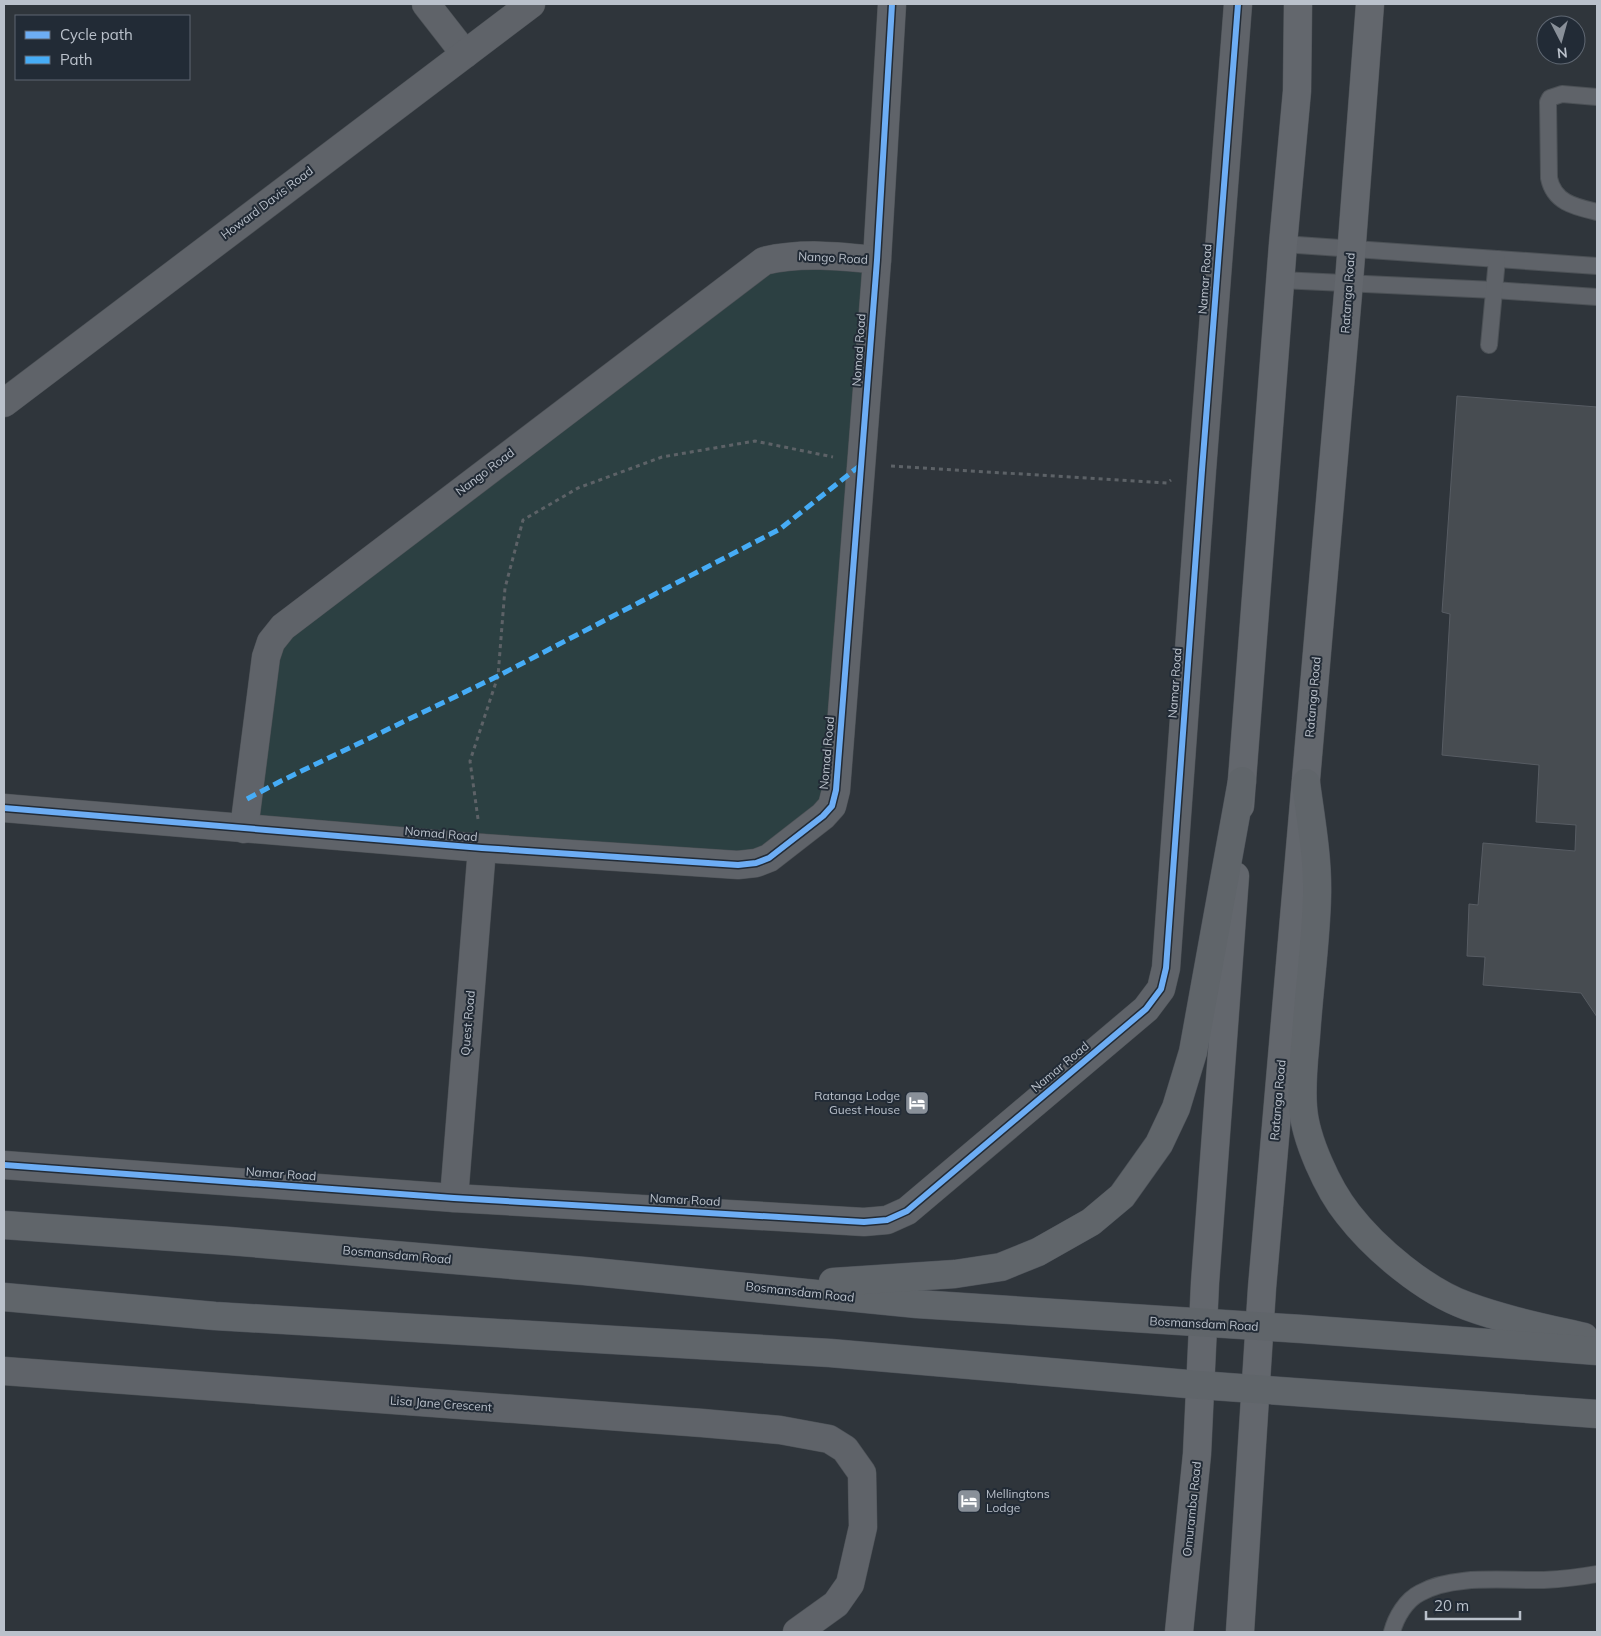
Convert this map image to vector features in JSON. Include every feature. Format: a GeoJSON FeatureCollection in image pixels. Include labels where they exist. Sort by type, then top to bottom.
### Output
{"type":"FeatureCollection","features":[{"type":"Feature","properties":{"kind":"main road"},"geometry":{"type":"LineString","coordinates":[[1199,1385],[1242,781],[1280,280],[1297,91],[1298,4]]}},
{"type":"Feature","properties":{"kind":"main road","name":"Ratanga Road"},"geometry":{"type":"LineString","coordinates":[[1256,1390],[1349,282],[1370,4]]}},
{"type":"Feature","properties":{"kind":"main road"},"geometry":{"type":"LineString","coordinates":[[759,1288],[955,1274],[1001,1267],[1038,1252],[1090,1222],[1122,1196],[1159,1144],[1176,1108],[1193,1052],[1242,781]]}},
{"type":"Feature","properties":{"kind":"main road"},"geometry":{"type":"LineString","coordinates":[[1306,783],[1317,875],[1317,898],[1302,1073],[1303,1108],[1308,1134],[1328,1182],[1354,1221],[1379,1247],[1422,1282],[1466,1306],[1510,1320],[1597,1340]]}},
{"type":"Feature","properties":{"kind":"main road","name":"Bosmansdam Road"},"geometry":{"type":"LineString","coordinates":[[4,1225],[248,1242],[917,1304],[1597,1351]]}},
{"type":"Feature","properties":{"kind":"main road"},"geometry":{"type":"LineString","coordinates":[[4,1297],[215,1316],[830,1353],[1256,1390],[1597,1414]]}},
{"type":"Feature","properties":{"kind":"main road","name":"Omuramba Road"},"geometry":{"type":"LineString","coordinates":[[1180,1632],[1197,1454],[1199,1385]]}},
{"type":"Feature","properties":{"kind":"main road"},"geometry":{"type":"LineString","coordinates":[[1240,1632],[1256,1390]]}},
{"type":"Feature","properties":{"kind":"street"},"geometry":{"type":"LineString","coordinates":[[426,4],[465,54]]}},
{"type":"Feature","properties":{"kind":"street","name":"Howard Davis Road"},"geometry":{"type":"LineString","coordinates":[[4,402],[531,4]]}},
{"type":"Feature","properties":{"kind":"street","name":"Nomad Road"},"geometry":{"type":"LineString","coordinates":[[4,808],[482,848],[738,865],[756,863],[769,858],[823,816],[832,806],[836,790],[877,260],[892,4]]}},
{"type":"Feature","properties":{"kind":"street","name":"Namar Road"},"geometry":{"type":"LineString","coordinates":[[4,1165],[454,1198],[854,1221],[887,1220],[907,1212],[1146,1009],[1162,986],[1166,968],[1238,4]]}},
{"type":"Feature","properties":{"kind":"street","name":"Nango Road"},"geometry":{"type":"LineString","coordinates":[[244,829],[266,657],[271,642],[283,627],[764,261],[801,255],[877,260]]}},
{"type":"Feature","properties":{"kind":"street","name":"Quest Road"},"geometry":{"type":"LineString","coordinates":[[454,1198],[482,848]]}},
{"type":"Feature","properties":{"kind":"street","name":"Lisa Jane Crescent"},"geometry":{"type":"LineString","coordinates":[[4,1371],[780,1430],[829,1439],[845,1449],[862,1473],[863,1527],[850,1584],[836,1604],[797,1632]]}},
{"type":"Feature","properties":{"kind":"lane"},"geometry":{"type":"LineString","coordinates":[[1597,97],[1562,94],[1550,98],[1548,102],[1548,121],[1550,186],[1564,202],[1597,212]]}},
{"type":"Feature","properties":{"kind":"lane"},"geometry":{"type":"LineString","coordinates":[[1283,244],[1597,266]]}},
{"type":"Feature","properties":{"kind":"lane"},"geometry":{"type":"LineString","coordinates":[[1489,345],[1497,259]]}},
{"type":"Feature","properties":{"kind":"lane"},"geometry":{"type":"LineString","coordinates":[[1280,280],[1349,282],[1597,297]]}},
{"type":"Feature","properties":{"kind":"lane"},"geometry":{"type":"LineString","coordinates":[[1392,1632],[1405,1604],[1419,1593],[1441,1585],[1463,1581],[1546,1580],[1597,1574]]}},
{"type":"Feature","properties":{"kind":"path"},"geometry":{"type":"LineString","coordinates":[[482,848],[470,761],[498,676],[505,588],[523,520],[578,488],[662,457],[755,441],[862,464],[1167,483],[1172,479]]}},
{"type":"Feature","properties":{"kind":"green space"},"geometry":{"type":"Polygon","coordinates":[[[765,260],[874,260],[829,791],[762,857],[245,833],[259,658],[765,260]]]}},
{"type":"Feature","properties":{"kind":"building"},"geometry":{"type":"Polygon","coordinates":[[[1457,396],[1597,407],[1597,1017],[1581,993],[1483,985],[1485,957],[1467,956],[1469,904],[1478,905],[1483,843],[1575,851],[1576,825],[1536,822],[1539,765],[1442,755],[1450,614],[1442,612],[1457,396]]]}},
{"type":"Feature","properties":{"kind":"marked path"},"geometry":{"type":"LineString","coordinates":[[247,799],[498,676],[780,529],[862,464]]}},
{"type":"Feature","properties":{"kind":"cycle path"},"geometry":{"type":"LineString","coordinates":[[4,808],[482,848],[738,865],[756,863],[769,858],[823,816],[832,806],[836,790],[877,260],[892,4]]}},
{"type":"Feature","properties":{"kind":"cycle path"},"geometry":{"type":"LineString","coordinates":[[4,1165],[454,1198],[864,1222],[887,1220],[907,1211],[1146,1009],[1161,989],[1166,968],[1238,4]]}},
{"type":"Feature","properties":{"kind":"place","name":"Ratanga Lodge Guest House"},"geometry":{"type":"Point","coordinates":[917,1103]}},
{"type":"Feature","properties":{"kind":"place","name":"Mellingtons Lodge"},"geometry":{"type":"Point","coordinates":[969,1501]}}]}
